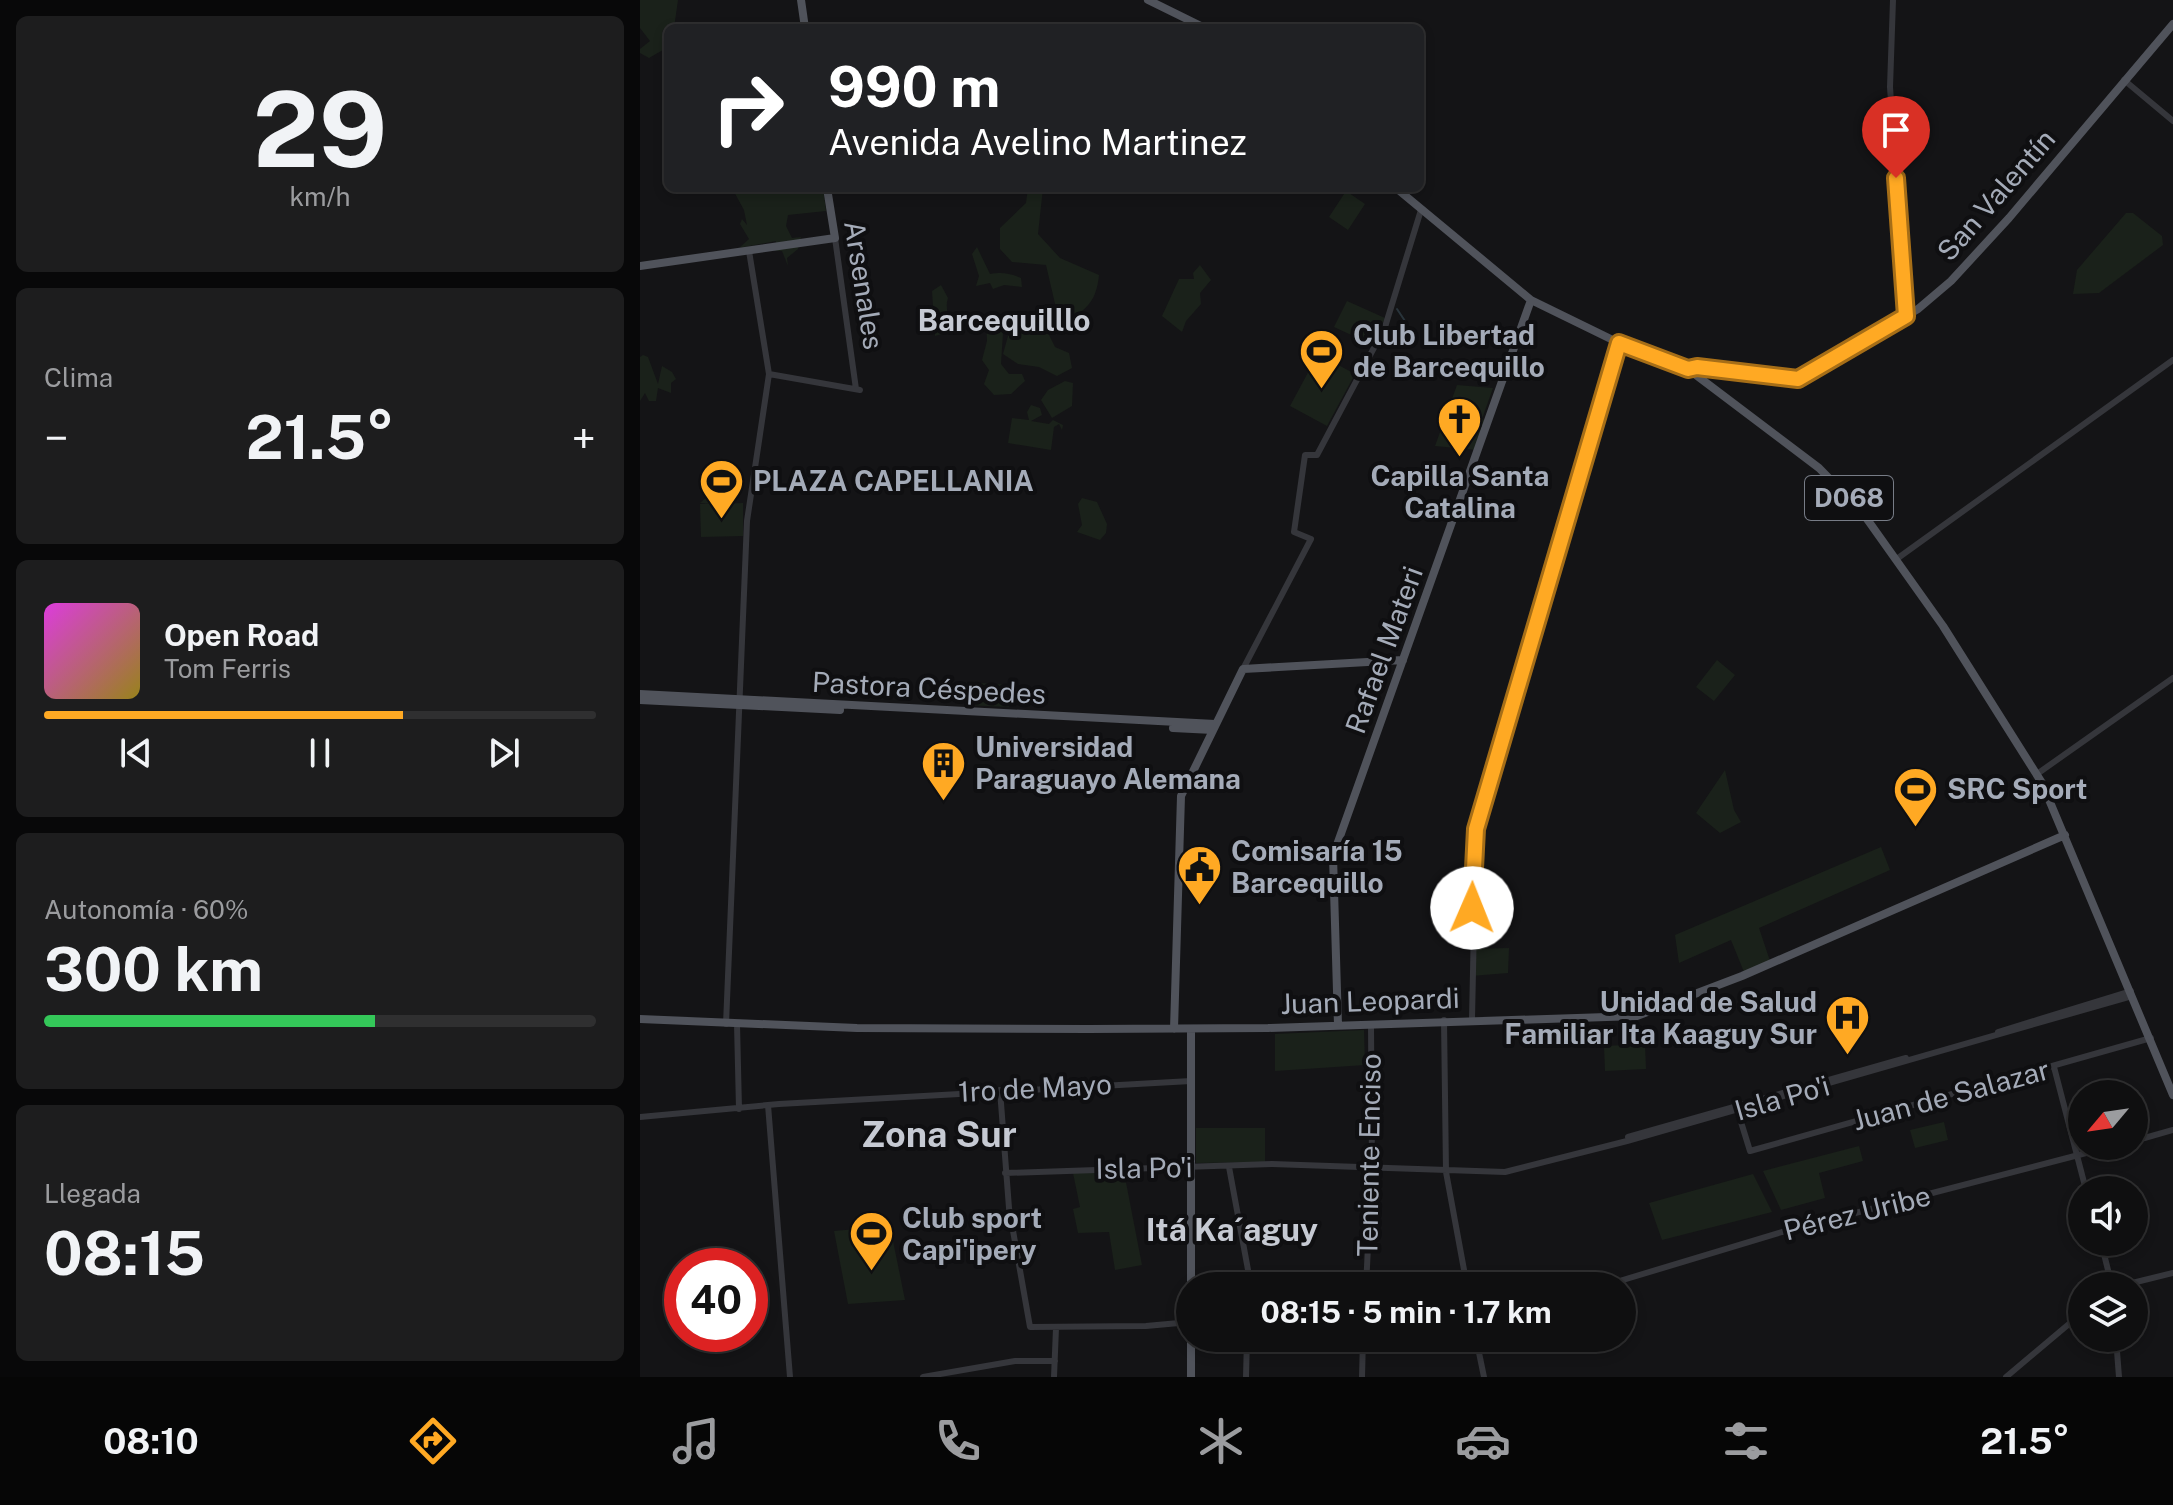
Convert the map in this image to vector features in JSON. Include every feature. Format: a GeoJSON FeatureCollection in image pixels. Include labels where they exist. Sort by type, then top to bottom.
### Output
{"type":"FeatureCollection","features":[{"type":"Feature","properties":{"kind":"main road"},"geometry":{"type":"LineString","coordinates":[[801,0],[804,24]]}},
{"type":"Feature","properties":{"kind":"main road"},"geometry":{"type":"LineString","coordinates":[[1148,0],[1197,24]]}},
{"type":"Feature","properties":{"kind":"main road","name":"San Valentín"},"geometry":{"type":"LineString","coordinates":[[1688,369],[1697,367],[1798,379],[1906,316],[1942,290],[1983,246],[2173,24]]}},
{"type":"Feature","properties":{"kind":"main road","name":"Arsenales"},"geometry":{"type":"LineString","coordinates":[[828,192],[835,238]]}},
{"type":"Feature","properties":{"kind":"main road","name":"D068"},"geometry":{"type":"LineString","coordinates":[[1401,192],[1531,300],[1619,343],[1688,369],[1819,468],[1862,512],[1898,558],[2037,774],[2173,1095]]}},
{"type":"Feature","properties":{"kind":"main road"},"geometry":{"type":"LineString","coordinates":[[640,266],[835,238]]}},
{"type":"Feature","properties":{"kind":"main road","name":"Rafael Materi"},"geometry":{"type":"LineString","coordinates":[[1338,1025],[1333,856],[1531,300]]}},
{"type":"Feature","properties":{"kind":"main road"},"geometry":{"type":"LineString","coordinates":[[1174,1029],[1181,796],[1243,669],[1403,660]]}},
{"type":"Feature","properties":{"kind":"main road","name":"Pastora Céspedes"},"geometry":{"type":"LineString","coordinates":[[640,694],[670,699]]}},
{"type":"Feature","properties":{"kind":"main road","name":"Pastora Céspedes"},"geometry":{"type":"LineString","coordinates":[[640,700],[740,701],[1214,727]]}},
{"type":"Feature","properties":{"kind":"main road","name":"Juan Leopardi"},"geometry":{"type":"LineString","coordinates":[[640,1019],[726,1024],[1191,1029],[1643,1015],[1845,932],[2065,835]]}},
{"type":"Feature","properties":{"kind":"main road"},"geometry":{"type":"LineString","coordinates":[[1191,1029],[1191,1272]]}},
{"type":"Feature","properties":{"kind":"main road"},"geometry":{"type":"LineString","coordinates":[[1191,1352],[1191,1377]]}},
{"type":"Feature","properties":{"kind":"street"},"geometry":{"type":"LineString","coordinates":[[1893,0],[1890,87],[1906,316]]}},
{"type":"Feature","properties":{"kind":"street"},"geometry":{"type":"LineString","coordinates":[[2124,80],[2173,121]]}},
{"type":"Feature","properties":{"kind":"street"},"geometry":{"type":"LineString","coordinates":[[1243,669],[1311,538],[1294,532],[1305,455],[1317,455],[1390,315],[1421,210]]}},
{"type":"Feature","properties":{"kind":"street","name":"Arsenales"},"geometry":{"type":"LineString","coordinates":[[769,374],[858,389],[835,238]]}},
{"type":"Feature","properties":{"kind":"street"},"geometry":{"type":"LineString","coordinates":[[726,1024],[747,521],[769,374],[749,251]]}},
{"type":"Feature","properties":{"kind":"street"},"geometry":{"type":"LineString","coordinates":[[1472,1019],[1476,829],[1619,343]]}},
{"type":"Feature","properties":{"kind":"street"},"geometry":{"type":"LineString","coordinates":[[1898,558],[2173,360]]}},
{"type":"Feature","properties":{"kind":"street"},"geometry":{"type":"LineString","coordinates":[[2037,774],[2173,678]]}},
{"type":"Feature","properties":{"kind":"street","name":"Isla Po'i"},"geometry":{"type":"LineString","coordinates":[[1005,1173],[1272,1164],[1505,1172],[2132,994]]}},
{"type":"Feature","properties":{"kind":"street"},"geometry":{"type":"LineString","coordinates":[[1444,1020],[1446,1172],[1464,1272]]}},
{"type":"Feature","properties":{"kind":"street"},"geometry":{"type":"LineString","coordinates":[[737,1024],[739,1109]]}},
{"type":"Feature","properties":{"kind":"street","name":"Teniente Enciso"},"geometry":{"type":"LineString","coordinates":[[1367,1272],[1372,1169],[1371,1024]]}},
{"type":"Feature","properties":{"kind":"street","name":"Juan de Salazar"},"geometry":{"type":"LineString","coordinates":[[1736,1108],[1750,1151],[2151,1038]]}},
{"type":"Feature","properties":{"kind":"street"},"geometry":{"type":"LineString","coordinates":[[2054,1067],[2068,1121]]}},
{"type":"Feature","properties":{"kind":"street","name":"1ro de Mayo"},"geometry":{"type":"LineString","coordinates":[[640,1117],[768,1105],[1191,1081]]}},
{"type":"Feature","properties":{"kind":"street"},"geometry":{"type":"LineString","coordinates":[[1000,1090],[1005,1173],[1030,1327],[1176,1323]]}},
{"type":"Feature","properties":{"kind":"street"},"geometry":{"type":"LineString","coordinates":[[768,1105],[790,1377]]}},
{"type":"Feature","properties":{"kind":"street"},"geometry":{"type":"LineString","coordinates":[[2148,1137],[2173,1130]]}},
{"type":"Feature","properties":{"kind":"street","name":"Pérez Uribe"},"geometry":{"type":"LineString","coordinates":[[1636,1276],[1782,1232],[2068,1157]]}},
{"type":"Feature","properties":{"kind":"street"},"geometry":{"type":"LineString","coordinates":[[1229,1167],[1248,1272]]}},
{"type":"Feature","properties":{"kind":"street"},"geometry":{"type":"LineString","coordinates":[[2148,1279],[2173,1273]]}},
{"type":"Feature","properties":{"kind":"street"},"geometry":{"type":"LineString","coordinates":[[2006,1377],[2068,1325]]}},
{"type":"Feature","properties":{"kind":"street"},"geometry":{"type":"LineString","coordinates":[[1054,1377],[1056,1328]]}},
{"type":"Feature","properties":{"kind":"street"},"geometry":{"type":"LineString","coordinates":[[1246,1377],[1247,1352]]}},
{"type":"Feature","properties":{"kind":"street"},"geometry":{"type":"LineString","coordinates":[[1362,1377],[1363,1352]]}},
{"type":"Feature","properties":{"kind":"street"},"geometry":{"type":"LineString","coordinates":[[1479,1352],[1484,1377]]}},
{"type":"Feature","properties":{"kind":"street"},"geometry":{"type":"LineString","coordinates":[[2117,1352],[2119,1377]]}},
{"type":"Feature","properties":{"kind":"street"},"geometry":{"type":"LineString","coordinates":[[923,1377],[1015,1361],[1055,1361]]}},
{"type":"Feature","properties":{"kind":"shaded area"},"geometry":{"type":"Polygon","coordinates":[[[640,0],[678,0],[675,24],[664,24],[664,49],[649,58],[640,53],[640,49],[650,41],[640,28],[640,0]]]}},
{"type":"Feature","properties":{"kind":"shaded area"},"geometry":{"type":"Polygon","coordinates":[[[734,192],[824,192],[826,211],[788,215],[786,226],[792,238],[801,237],[798,249],[787,258],[788,266],[782,251],[774,251],[776,241],[739,248],[749,239],[740,224],[742,219],[747,225],[744,210],[734,192]]]}},
{"type":"Feature","properties":{"kind":"shaded area"},"geometry":{"type":"Polygon","coordinates":[[[1027,192],[1043,192],[1038,234],[1060,258],[1099,275],[1092,300],[1073,317],[1056,308],[1046,265],[1012,262],[1000,249],[1000,228],[1026,203],[1027,192]]]}},
{"type":"Feature","properties":{"kind":"shaded area"},"geometry":{"type":"Polygon","coordinates":[[[1345,192],[1365,204],[1348,230],[1329,217],[1345,192]]]}},
{"type":"Feature","properties":{"kind":"shaded area"},"geometry":{"type":"Polygon","coordinates":[[[2126,213],[2133,213],[2162,236],[2163,245],[2099,293],[2073,294],[2077,270],[2126,213]]]}},
{"type":"Feature","properties":{"kind":"shaded area"},"geometry":{"type":"Polygon","coordinates":[[[977,247],[990,274],[1006,273],[1021,278],[1022,287],[1004,285],[993,289],[990,283],[976,286],[979,276],[972,254],[977,247]]]}},
{"type":"Feature","properties":{"kind":"shaded area"},"geometry":{"type":"Polygon","coordinates":[[[1200,265],[1211,280],[1200,293],[1201,304],[1186,321],[1182,332],[1162,316],[1179,279],[1194,279],[1193,273],[1200,265]]]}},
{"type":"Feature","properties":{"kind":"shaded area"},"geometry":{"type":"Polygon","coordinates":[[[941,285],[948,298],[949,332],[935,336],[932,291],[941,285]]]}},
{"type":"Feature","properties":{"kind":"shaded area"},"geometry":{"type":"Polygon","coordinates":[[[1347,301],[1385,318],[1373,345],[1334,327],[1347,301]]]}},
{"type":"Feature","properties":{"kind":"shaded area"},"geometry":{"type":"Polygon","coordinates":[[[992,318],[1003,333],[1001,364],[1009,374],[1022,374],[1025,381],[1011,394],[994,395],[984,384],[989,370],[982,360],[987,341],[986,320],[992,318]]]}},
{"type":"Feature","properties":{"kind":"shaded area"},"geometry":{"type":"Polygon","coordinates":[[[1037,327],[1046,329],[1055,347],[1069,353],[1072,368],[1057,376],[1039,367],[1018,364],[1003,354],[1008,336],[1018,330],[1030,332],[1037,327]]]}},
{"type":"Feature","properties":{"kind":"shaded area","name":"Club Libertad de Barcequillo"},"geometry":{"type":"Polygon","coordinates":[[[1318,354],[1355,374],[1327,426],[1290,406],[1318,354]]]}},
{"type":"Feature","properties":{"kind":"shaded area"},"geometry":{"type":"Polygon","coordinates":[[[640,357],[648,357],[658,384],[662,366],[672,372],[676,379],[671,383],[671,393],[658,388],[656,401],[649,401],[645,393],[640,401],[640,357]]]}},
{"type":"Feature","properties":{"kind":"shaded area"},"geometry":{"type":"Polygon","coordinates":[[[1065,381],[1073,383],[1072,406],[1052,418],[1041,400],[1048,390],[1065,381]]]}},
{"type":"Feature","properties":{"kind":"shaded area"},"geometry":{"type":"Polygon","coordinates":[[[1457,385],[1493,388],[1482,419],[1486,421],[1477,450],[1435,446],[1457,385]]]}},
{"type":"Feature","properties":{"kind":"shaded area"},"geometry":{"type":"Polygon","coordinates":[[[1031,405],[1040,408],[1042,415],[1031,421],[1049,424],[1053,420],[1063,425],[1062,430],[1059,424],[1054,427],[1051,450],[1008,443],[1012,418],[1029,420],[1027,412],[1031,405]]]}},
{"type":"Feature","properties":{"kind":"shaded area","name":"PLAZA CAPELLANIA"},"geometry":{"type":"Polygon","coordinates":[[[707,497],[716,499],[716,504],[743,503],[743,536],[701,537],[700,504],[711,504],[700,503],[707,497]]]}},
{"type":"Feature","properties":{"kind":"shaded area"},"geometry":{"type":"Polygon","coordinates":[[[1082,498],[1097,502],[1107,524],[1106,533],[1100,540],[1077,532],[1082,525],[1078,504],[1082,498]]]}},
{"type":"Feature","properties":{"kind":"shaded area"},"geometry":{"type":"Polygon","coordinates":[[[1717,660],[1735,675],[1714,701],[1696,687],[1717,660]]]}},
{"type":"Feature","properties":{"kind":"shaded area"},"geometry":{"type":"Polygon","coordinates":[[[966,682],[1010,685],[1009,707],[965,705],[966,682]]]}},
{"type":"Feature","properties":{"kind":"shaded area"},"geometry":{"type":"Polygon","coordinates":[[[1725,770],[1734,810],[1741,822],[1720,833],[1696,813],[1725,770]]]}},
{"type":"Feature","properties":{"kind":"shaded area"},"geometry":{"type":"Polygon","coordinates":[[[1881,847],[1890,870],[1759,928],[1770,961],[1744,972],[1731,940],[1679,963],[1675,935],[1881,847]]]}},
{"type":"Feature","properties":{"kind":"shaded area"},"geometry":{"type":"Polygon","coordinates":[[[1509,948],[1508,973],[1471,976],[1472,949],[1509,948]]]}},
{"type":"Feature","properties":{"kind":"shaded area"},"geometry":{"type":"Polygon","coordinates":[[[1364,1030],[1365,1065],[1275,1071],[1275,1034],[1364,1030]]]}},
{"type":"Feature","properties":{"kind":"shaded area"},"geometry":{"type":"Polygon","coordinates":[[[1645,1044],[1646,1069],[1605,1071],[1604,1046],[1645,1044]]]}},
{"type":"Feature","properties":{"kind":"shaded area"},"geometry":{"type":"Polygon","coordinates":[[[1944,1122],[1948,1140],[1915,1148],[1910,1130],[1944,1122]]]}},
{"type":"Feature","properties":{"kind":"shaded area"},"geometry":{"type":"Polygon","coordinates":[[[1196,1128],[1265,1128],[1265,1162],[1196,1163],[1196,1128]]]}},
{"type":"Feature","properties":{"kind":"shaded area"},"geometry":{"type":"Polygon","coordinates":[[[1859,1146],[1863,1161],[1819,1173],[1825,1198],[1781,1210],[1763,1171],[1859,1146]]]}},
{"type":"Feature","properties":{"kind":"shaded area"},"geometry":{"type":"Polygon","coordinates":[[[1124,1172],[1142,1265],[1115,1270],[1109,1232],[1078,1233],[1073,1209],[1080,1207],[1073,1173],[1124,1172]]]}},
{"type":"Feature","properties":{"kind":"shaded area"},"geometry":{"type":"Polygon","coordinates":[[[1753,1174],[1772,1212],[1662,1240],[1649,1203],[1753,1174]]]}},
{"type":"Feature","properties":{"kind":"shaded area","name":"Club sport Capi'ipery"},"geometry":{"type":"Polygon","coordinates":[[[890,1226],[905,1300],[848,1304],[834,1231],[890,1226]]]}},
{"type":"Feature","properties":{"kind":"waterway"},"geometry":{"type":"LineString","coordinates":[[1397,309],[1405,321],[1401,348]]}},
{"type":"Feature","properties":{"kind":"place","name":"Club Libertad de Barcequillo"},"geometry":{"type":"Point","coordinates":[1322,390]}},
{"type":"Feature","properties":{"kind":"place","name":"Capilla Santa Catalina"},"geometry":{"type":"Point","coordinates":[1460,458]}},
{"type":"Feature","properties":{"kind":"place","name":"PLAZA CAPELLANIA"},"geometry":{"type":"Point","coordinates":[722,520]}},
{"type":"Feature","properties":{"kind":"place","name":"Universidad Paraguayo Alemana"},"geometry":{"type":"Point","coordinates":[944,802]}},
{"type":"Feature","properties":{"kind":"place","name":"SRC Sport"},"geometry":{"type":"Point","coordinates":[1916,828]}},
{"type":"Feature","properties":{"kind":"place","name":"Comisaría 15 Barcequillo"},"geometry":{"type":"Point","coordinates":[1200,906]}},
{"type":"Feature","properties":{"kind":"place","name":"Unidad de Salud Familiar Ita Kaaguy Sur"},"geometry":{"type":"Point","coordinates":[1848,1057]}},
{"type":"Feature","properties":{"kind":"place","name":"Club sport Capi'ipery"},"geometry":{"type":"Point","coordinates":[871,1273]}},
{"type":"Feature","properties":{"kind":"district","name":"Barcequilllo"},"geometry":{"type":"Point","coordinates":[1004,321]}},
{"type":"Feature","properties":{"kind":"district","name":"Zona Sur"},"geometry":{"type":"Point","coordinates":[939,1134]}},
{"type":"Feature","properties":{"kind":"district","name":"Itá Ka´aguy"},"geometry":{"type":"Point","coordinates":[1232,1230]}},
{"type":"Feature","properties":{"kind":"route"},"geometry":{"type":"LineString","coordinates":[[1472,908],[1476,829],[1619,343],[1688,369],[1697,367],[1794,380],[1835,359],[1906,316],[1896,178]]}}]}
